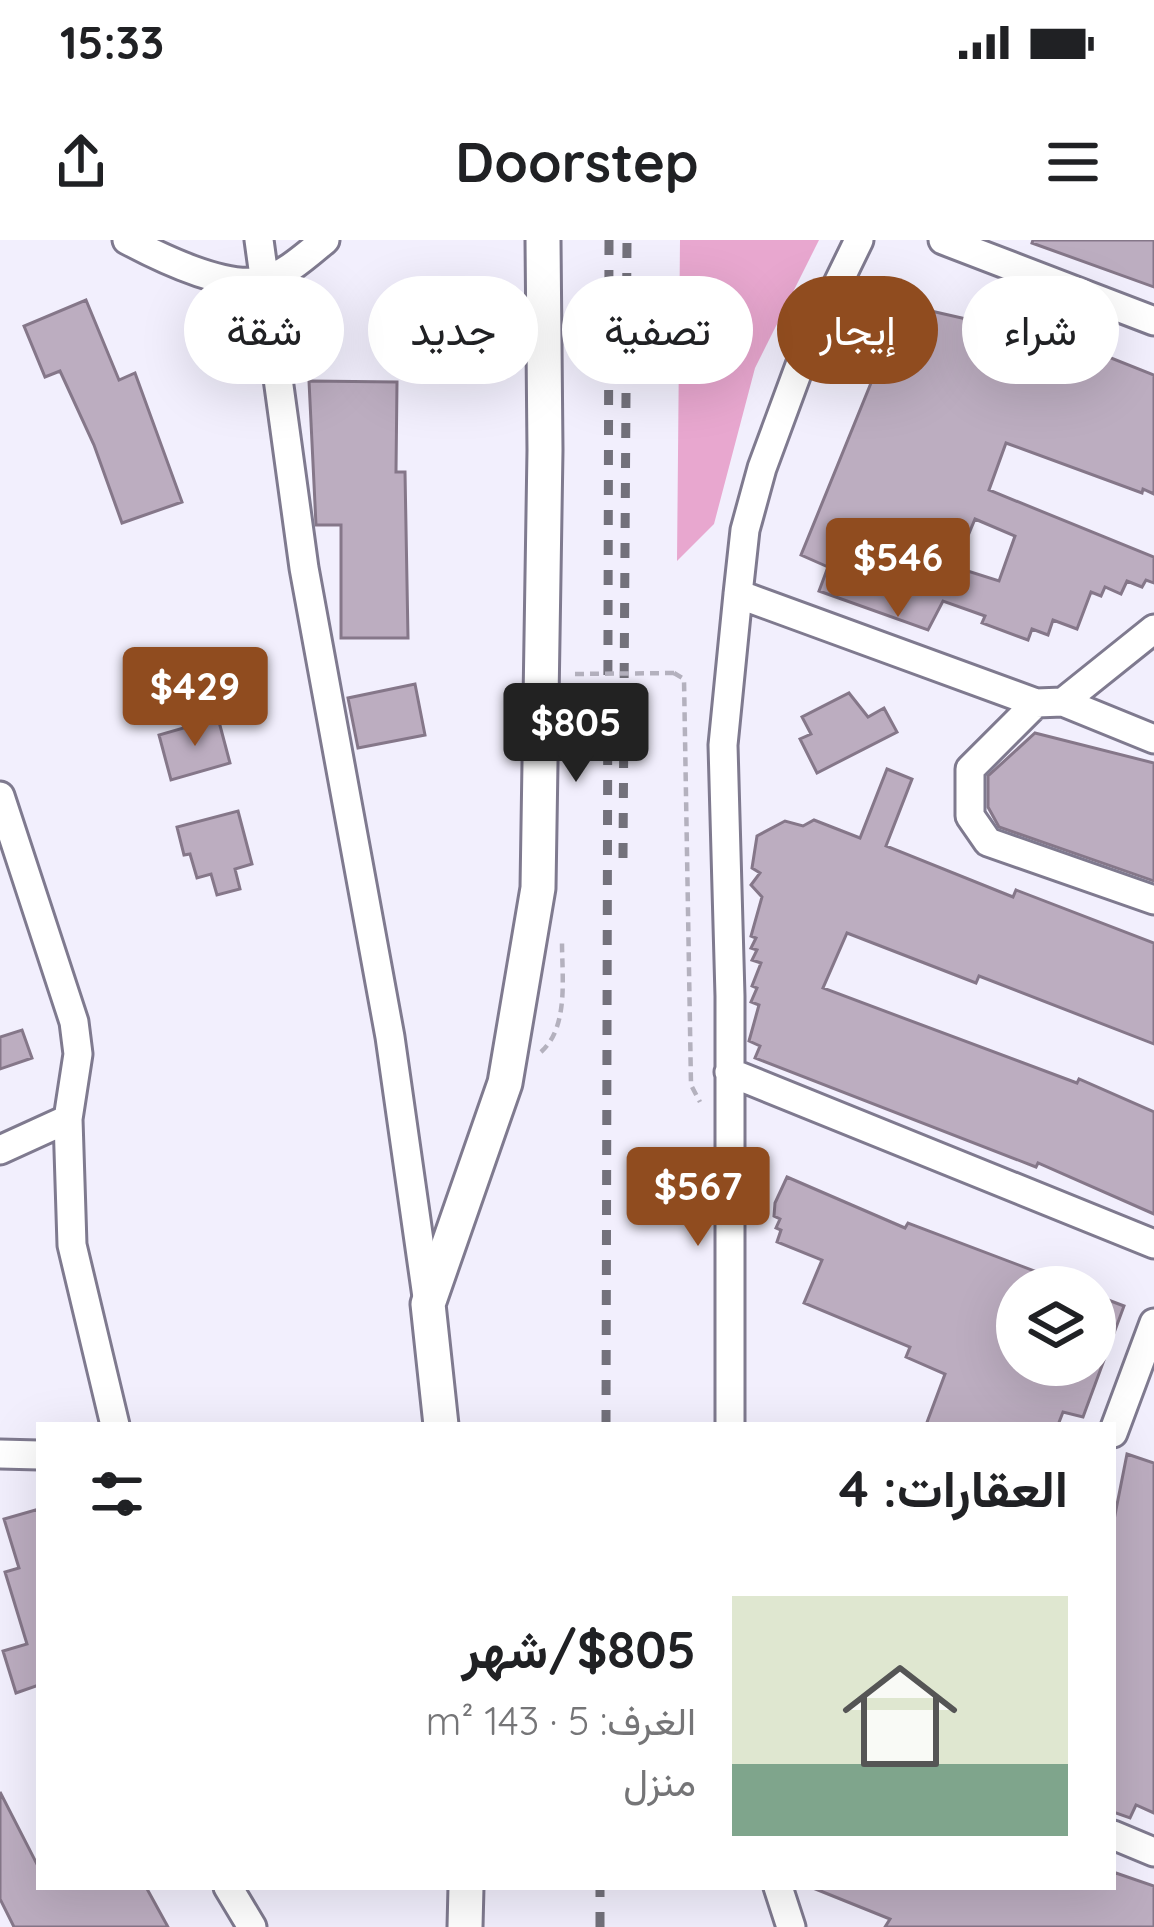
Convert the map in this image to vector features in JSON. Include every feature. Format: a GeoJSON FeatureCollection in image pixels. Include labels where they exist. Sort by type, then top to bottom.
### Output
{"type":"FeatureCollection","features":[{"type":"Feature","properties":{"kind":"street"},"geometry":{"type":"LineString","coordinates":[[127,240],[215,276]]}},
{"type":"Feature","properties":{"kind":"street"},"geometry":{"type":"LineString","coordinates":[[259,240],[261,276]]}},
{"type":"Feature","properties":{"kind":"street"},"geometry":{"type":"LineString","coordinates":[[269,276],[325,240]]}},
{"type":"Feature","properties":{"kind":"street"},"geometry":{"type":"LineString","coordinates":[[428,1304],[506,1083],[538,888],[545,450],[543,240]]}},
{"type":"Feature","properties":{"kind":"street"},"geometry":{"type":"LineString","coordinates":[[730,1422],[723,745],[738,594],[745,530],[762,468],[806,349],[859,240]]}},
{"type":"Feature","properties":{"kind":"street"},"geometry":{"type":"LineString","coordinates":[[943,240],[1154,321]]}},
{"type":"Feature","properties":{"kind":"street"},"geometry":{"type":"LineString","coordinates":[[276,384],[304,568],[390,1037],[441,1422]]}},
{"type":"Feature","properties":{"kind":"street"},"geometry":{"type":"LineString","coordinates":[[738,594],[1154,739]]}},
{"type":"Feature","properties":{"kind":"street"},"geometry":{"type":"LineString","coordinates":[[1154,629],[1050,703],[970,769],[970,816],[988,842],[1154,900]]}},
{"type":"Feature","properties":{"kind":"street"},"geometry":{"type":"LineString","coordinates":[[0,796],[74,1022],[78,1054],[68,1118],[72,1245],[114,1422]]}},
{"type":"Feature","properties":{"kind":"street"},"geometry":{"type":"LineString","coordinates":[[729,1072],[1154,1244]]}},
{"type":"Feature","properties":{"kind":"street"},"geometry":{"type":"LineString","coordinates":[[0,1150],[68,1118]]}},
{"type":"Feature","properties":{"kind":"street"},"geometry":{"type":"LineString","coordinates":[[1116,1425],[1154,1323]]}},
{"type":"Feature","properties":{"kind":"street"},"geometry":{"type":"LineString","coordinates":[[0,1454],[36,1455]]}},
{"type":"Feature","properties":{"kind":"street"},"geometry":{"type":"LineString","coordinates":[[1116,1836],[1154,1852]]}},
{"type":"Feature","properties":{"kind":"street"},"geometry":{"type":"LineString","coordinates":[[230,1890],[252,1927]]}},
{"type":"Feature","properties":{"kind":"street"},"geometry":{"type":"LineString","coordinates":[[465,1927],[466,1890]]}},
{"type":"Feature","properties":{"kind":"street"},"geometry":{"type":"LineString","coordinates":[[779,1890],[791,1927]]}},
{"type":"Feature","properties":{"kind":"path"},"geometry":{"type":"LineString","coordinates":[[575,674],[674,673],[684,680],[691,1084],[702,1104],[729,1110]]}},
{"type":"Feature","properties":{"kind":"shaded area"},"geometry":{"type":"Polygon","coordinates":[[[680,240],[819,240],[801,276],[777,276],[777,324],[753,376],[753,276],[680,276],[680,240]]]}},
{"type":"Feature","properties":{"kind":"shaded area"},"geometry":{"type":"Polygon","coordinates":[[[679,384],[751,384],[714,524],[677,561],[679,384]]]}},
{"type":"Feature","properties":{"kind":"building"},"geometry":{"type":"Polygon","coordinates":[[[1154,240],[1154,287],[1032,243],[1154,240]]]}},
{"type":"Feature","properties":{"kind":"building"},"geometry":{"type":"Polygon","coordinates":[[[86,300],[119,380],[135,373],[182,502],[122,523],[60,371],[45,377],[24,326],[86,300]]]}},
{"type":"Feature","properties":{"kind":"building"},"geometry":{"type":"Polygon","coordinates":[[[938,313],[962,318],[962,384],[1119,384],[1119,361],[1154,375],[1154,494],[1006,443],[989,490],[1154,557],[1154,583],[1146,580],[1142,587],[1127,581],[1121,594],[1105,587],[1101,596],[1091,592],[1077,629],[1053,620],[1048,635],[1032,629],[1028,640],[982,623],[985,616],[943,601],[928,630],[819,591],[828,567],[801,555],[871,384],[938,384],[938,313]],[[975,519],[955,567],[999,581],[1015,536],[975,519]]]}},
{"type":"Feature","properties":{"kind":"building"},"geometry":{"type":"Polygon","coordinates":[[[309,384],[397,384],[396,472],[405,472],[408,638],[341,638],[341,525],[316,525],[309,384]]]}},
{"type":"Feature","properties":{"kind":"building"},"geometry":{"type":"Polygon","coordinates":[[[415,684],[425,735],[358,748],[348,698],[415,684]]]}},
{"type":"Feature","properties":{"kind":"building"},"geometry":{"type":"Polygon","coordinates":[[[849,693],[868,717],[884,708],[897,732],[817,773],[800,739],[811,734],[802,717],[849,693]]]}},
{"type":"Feature","properties":{"kind":"building"},"geometry":{"type":"Polygon","coordinates":[[[218,718],[230,763],[171,780],[159,735],[218,718]]]}},
{"type":"Feature","properties":{"kind":"building"},"geometry":{"type":"Polygon","coordinates":[[[1035,733],[1154,763],[1154,881],[999,827],[988,807],[988,776],[1035,733]]]}},
{"type":"Feature","properties":{"kind":"building"},"geometry":{"type":"Polygon","coordinates":[[[887,769],[912,779],[886,846],[1013,897],[1016,890],[1154,943],[1154,1044],[979,976],[976,983],[847,933],[823,988],[1077,1083],[1079,1079],[1154,1112],[1154,1214],[1038,1163],[1036,1167],[755,1058],[760,1046],[749,1041],[759,1005],[751,1002],[757,988],[752,986],[761,963],[752,960],[757,950],[751,948],[762,897],[751,885],[760,873],[752,868],[757,836],[785,821],[803,826],[814,820],[860,838],[887,769]]]}},
{"type":"Feature","properties":{"kind":"building"},"geometry":{"type":"Polygon","coordinates":[[[238,811],[252,864],[235,869],[240,889],[217,895],[211,874],[197,878],[190,854],[184,855],[177,827],[238,811]]]}},
{"type":"Feature","properties":{"kind":"building"},"geometry":{"type":"Polygon","coordinates":[[[22,1030],[32,1058],[0,1069],[0,1037],[22,1030]]]}},
{"type":"Feature","properties":{"kind":"building"},"geometry":{"type":"Polygon","coordinates":[[[787,1177],[905,1228],[908,1223],[1021,1266],[996,1266],[996,1386],[1094,1386],[1083,1417],[1063,1412],[1059,1422],[927,1422],[945,1374],[906,1357],[910,1347],[804,1303],[822,1260],[777,1242],[780,1219],[774,1216],[787,1177]]]}},
{"type":"Feature","properties":{"kind":"building"},"geometry":{"type":"Polygon","coordinates":[[[1116,1303],[1124,1306],[1116,1328],[1116,1303]]]}},
{"type":"Feature","properties":{"kind":"building"},"geometry":{"type":"Polygon","coordinates":[[[1127,1454],[1154,1463],[1154,1813],[1136,1805],[1130,1818],[1116,1813],[1116,1510],[1127,1454]]]}},
{"type":"Feature","properties":{"kind":"building"},"geometry":{"type":"Polygon","coordinates":[[[36,1510],[36,1686],[16,1693],[3,1651],[27,1644],[5,1572],[19,1568],[4,1519],[36,1510]]]}},
{"type":"Feature","properties":{"kind":"building"},"geometry":{"type":"Polygon","coordinates":[[[0,1792],[36,1862],[36,1890],[148,1890],[168,1927],[14,1927],[0,1899],[0,1792]]]}},
{"type":"Feature","properties":{"kind":"building"},"geometry":{"type":"Polygon","coordinates":[[[1116,1873],[1154,1886],[1154,1927],[885,1927],[890,1919],[818,1890],[1116,1890],[1116,1873]]]}},
{"type":"Feature","properties":{"kind":"railway"},"geometry":{"type":"LineString","coordinates":[[606,1422],[609,240]]}},
{"type":"Feature","properties":{"kind":"railway"},"geometry":{"type":"LineString","coordinates":[[623,858],[627,240]]}},
{"type":"Feature","properties":{"kind":"railway"},"geometry":{"type":"LineString","coordinates":[[600,1890],[600,1927]]}}]}
